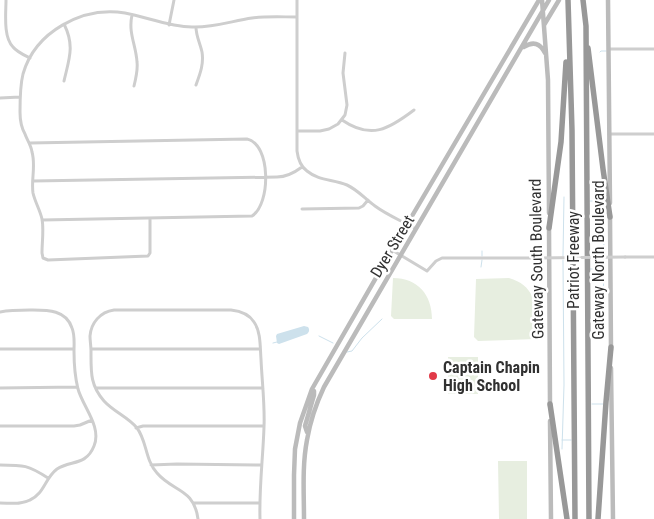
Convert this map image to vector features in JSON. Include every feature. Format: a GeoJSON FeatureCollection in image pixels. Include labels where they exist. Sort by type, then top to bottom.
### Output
{"type":"FeatureCollection","features":[{"type":"Feature","properties":{"kind":"highway","name":"Patriot Freeway"},"geometry":{"type":"LineString","coordinates":[[583,0],[586,26],[589,519]]}},
{"type":"Feature","properties":{"kind":"highway","name":"Patriot Freeway"},"geometry":{"type":"LineString","coordinates":[[568,2],[572,130],[575,519]]}},
{"type":"Feature","properties":{"kind":"highway"},"geometry":{"type":"LineString","coordinates":[[549,228],[561,142],[568,25]]}},
{"type":"Feature","properties":{"kind":"highway"},"geometry":{"type":"LineString","coordinates":[[586,26],[598,134],[610,217]]}},
{"type":"Feature","properties":{"kind":"highway"},"geometry":{"type":"LineString","coordinates":[[598,519],[611,347]]}},
{"type":"Feature","properties":{"kind":"highway"},"geometry":{"type":"LineString","coordinates":[[550,404],[567,519]]}},
{"type":"Feature","properties":{"kind":"main road","name":"Gateway South Boulevard"},"geometry":{"type":"LineString","coordinates":[[540,0],[543,10],[546,55],[551,519]]}},
{"type":"Feature","properties":{"kind":"main road","name":"Dyer Street"},"geometry":{"type":"LineString","coordinates":[[294,519],[295,449],[300,422],[312,390],[392,250],[540,0]]}},
{"type":"Feature","properties":{"kind":"main road","name":"Dyer Street"},"geometry":{"type":"LineString","coordinates":[[304,519],[304,469],[308,434],[318,401],[400,255],[549,0]]}},
{"type":"Feature","properties":{"kind":"main road"},"geometry":{"type":"LineString","coordinates":[[544,26],[559,0]]}},
{"type":"Feature","properties":{"kind":"main road","name":"Gateway North Boulevard"},"geometry":{"type":"LineString","coordinates":[[608,0],[613,519]]}},
{"type":"Feature","properties":{"kind":"main road"},"geometry":{"type":"LineString","coordinates":[[522,47],[531,43],[537,44],[546,55]]}},
{"type":"Feature","properties":{"kind":"main road"},"geometry":{"type":"LineString","coordinates":[[489,86],[497,91]]}},
{"type":"Feature","properties":{"kind":"main road"},"geometry":{"type":"LineString","coordinates":[[370,288],[379,292]]}},
{"type":"Feature","properties":{"kind":"main road"},"geometry":{"type":"LineString","coordinates":[[308,434],[304,426],[314,395],[312,390]]}},
{"type":"Feature","properties":{"kind":"street"},"geometry":{"type":"LineString","coordinates":[[6,0],[8,38],[14,49],[30,58]]}},
{"type":"Feature","properties":{"kind":"street"},"geometry":{"type":"LineString","coordinates":[[170,25],[174,0]]}},
{"type":"Feature","properties":{"kind":"street"},"geometry":{"type":"LineString","coordinates":[[297,0],[298,157],[302,167],[320,179],[346,184],[361,193],[376,207],[416,229]]}},
{"type":"Feature","properties":{"kind":"street"},"geometry":{"type":"LineString","coordinates":[[150,218],[150,253],[148,256],[48,260],[43,258],[42,220],[34,196],[32,150],[21,124],[20,97],[23,74],[30,58],[41,42],[54,30],[72,20],[93,14],[110,12],[132,15],[170,25],[196,27],[212,26],[253,18],[297,17]]}},
{"type":"Feature","properties":{"kind":"street"},"geometry":{"type":"LineString","coordinates":[[132,15],[131,31],[137,63],[137,75],[134,86]]}},
{"type":"Feature","properties":{"kind":"street"},"geometry":{"type":"LineString","coordinates":[[64,24],[71,46],[64,81]]}},
{"type":"Feature","properties":{"kind":"street"},"geometry":{"type":"LineString","coordinates":[[196,27],[203,62],[196,85]]}},
{"type":"Feature","properties":{"kind":"street"},"geometry":{"type":"LineString","coordinates":[[609,48],[654,49]]}},
{"type":"Feature","properties":{"kind":"street"},"geometry":{"type":"LineString","coordinates":[[298,131],[324,130],[334,127],[342,120],[347,105],[343,73],[345,53]]}},
{"type":"Feature","properties":{"kind":"street"},"geometry":{"type":"LineString","coordinates":[[0,98],[20,97]]}},
{"type":"Feature","properties":{"kind":"street"},"geometry":{"type":"LineString","coordinates":[[342,120],[357,128],[368,130],[382,129],[397,123],[414,110]]}},
{"type":"Feature","properties":{"kind":"street"},"geometry":{"type":"LineString","coordinates":[[609,134],[654,134]]}},
{"type":"Feature","properties":{"kind":"street"},"geometry":{"type":"LineString","coordinates":[[30,143],[247,139],[252,140],[257,145],[264,161],[265,191],[258,212],[252,216],[42,220]]}},
{"type":"Feature","properties":{"kind":"street"},"geometry":{"type":"LineString","coordinates":[[33,181],[284,177],[302,167]]}},
{"type":"Feature","properties":{"kind":"street"},"geometry":{"type":"LineString","coordinates":[[302,210],[359,208],[364,206],[368,200]]}},
{"type":"Feature","properties":{"kind":"street"},"geometry":{"type":"LineString","coordinates":[[392,250],[427,271],[436,261],[442,258],[654,257]]}},
{"type":"Feature","properties":{"kind":"street"},"geometry":{"type":"LineString","coordinates":[[0,312],[12,310],[50,310],[57,312],[72,326],[77,387],[92,420],[96,438],[94,448],[82,461],[58,469],[48,478],[39,494],[28,501],[20,503],[0,503]]}},
{"type":"Feature","properties":{"kind":"street"},"geometry":{"type":"LineString","coordinates":[[198,519],[194,503],[186,494],[162,479],[151,465],[143,440],[136,428],[130,421],[105,402],[96,388],[91,371],[90,335],[93,325],[101,315],[109,311],[231,310],[239,311],[254,320],[259,334],[263,388],[264,426],[259,502],[260,519]]}},
{"type":"Feature","properties":{"kind":"street"},"geometry":{"type":"LineString","coordinates":[[0,349],[74,349]]}},
{"type":"Feature","properties":{"kind":"street"},"geometry":{"type":"LineString","coordinates":[[91,349],[260,349]]}},
{"type":"Feature","properties":{"kind":"street"},"geometry":{"type":"LineString","coordinates":[[0,388],[77,387]]}},
{"type":"Feature","properties":{"kind":"street"},"geometry":{"type":"LineString","coordinates":[[96,388],[263,388]]}},
{"type":"Feature","properties":{"kind":"street"},"geometry":{"type":"LineString","coordinates":[[0,426],[74,426],[92,420]]}},
{"type":"Feature","properties":{"kind":"street"},"geometry":{"type":"LineString","coordinates":[[136,428],[143,426],[264,426]]}},
{"type":"Feature","properties":{"kind":"street"},"geometry":{"type":"LineString","coordinates":[[0,465],[25,466],[48,478]]}},
{"type":"Feature","properties":{"kind":"street"},"geometry":{"type":"LineString","coordinates":[[151,465],[262,465]]}},
{"type":"Feature","properties":{"kind":"street"},"geometry":{"type":"LineString","coordinates":[[194,503],[259,502]]}},
{"type":"Feature","properties":{"kind":"shaded area"},"geometry":{"type":"Polygon","coordinates":[[[393,278],[410,281],[422,290],[429,302],[432,319],[394,319],[391,316],[393,278]]]}},
{"type":"Feature","properties":{"kind":"shaded area"},"geometry":{"type":"Polygon","coordinates":[[[509,278],[519,282],[531,294],[536,311],[536,339],[478,341],[474,337],[476,279],[509,278]]]}},
{"type":"Feature","properties":{"kind":"shaded area"},"geometry":{"type":"Polygon","coordinates":[[[448,357],[478,357],[478,394],[448,394],[448,357]]]}},
{"type":"Feature","properties":{"kind":"shaded area"},"geometry":{"type":"Polygon","coordinates":[[[498,461],[527,461],[527,519],[499,519],[498,461]]]}},
{"type":"Feature","properties":{"kind":"water"},"geometry":{"type":"Polygon","coordinates":[[[304,326],[309,328],[307,334],[279,344],[277,343],[277,334],[304,326]]]}},
{"type":"Feature","properties":{"kind":"waterway"},"geometry":{"type":"LineString","coordinates":[[600,52],[606,51]]}},
{"type":"Feature","properties":{"kind":"waterway"},"geometry":{"type":"LineString","coordinates":[[601,195],[604,230],[603,335]]}},
{"type":"Feature","properties":{"kind":"waterway"},"geometry":{"type":"LineString","coordinates":[[563,256],[564,197]]}},
{"type":"Feature","properties":{"kind":"waterway"},"geometry":{"type":"LineString","coordinates":[[590,201],[601,201]]}},
{"type":"Feature","properties":{"kind":"waterway"},"geometry":{"type":"LineString","coordinates":[[482,251],[482,256]]}},
{"type":"Feature","properties":{"kind":"waterway"},"geometry":{"type":"LineString","coordinates":[[481,267],[482,260]]}},
{"type":"Feature","properties":{"kind":"waterway"},"geometry":{"type":"LineString","coordinates":[[562,449],[564,385],[563,260]]}},
{"type":"Feature","properties":{"kind":"waterway"},"geometry":{"type":"LineString","coordinates":[[590,269],[604,269]]}},
{"type":"Feature","properties":{"kind":"waterway"},"geometry":{"type":"LineString","coordinates":[[347,352],[352,351],[362,338],[382,319]]}},
{"type":"Feature","properties":{"kind":"waterway"},"geometry":{"type":"LineString","coordinates":[[591,332],[602,333]]}},
{"type":"Feature","properties":{"kind":"waterway"},"geometry":{"type":"LineString","coordinates":[[319,336],[333,343]]}},
{"type":"Feature","properties":{"kind":"waterway"},"geometry":{"type":"LineString","coordinates":[[273,343],[277,342]]}},
{"type":"Feature","properties":{"kind":"waterway"},"geometry":{"type":"LineString","coordinates":[[592,404],[603,404]]}},
{"type":"Feature","properties":{"kind":"waterway"},"geometry":{"type":"LineString","coordinates":[[562,440],[571,440]]}},
{"type":"Feature","properties":{"kind":"place","name":"Captain Chapin High School"},"geometry":{"type":"Point","coordinates":[433,376]}}]}
